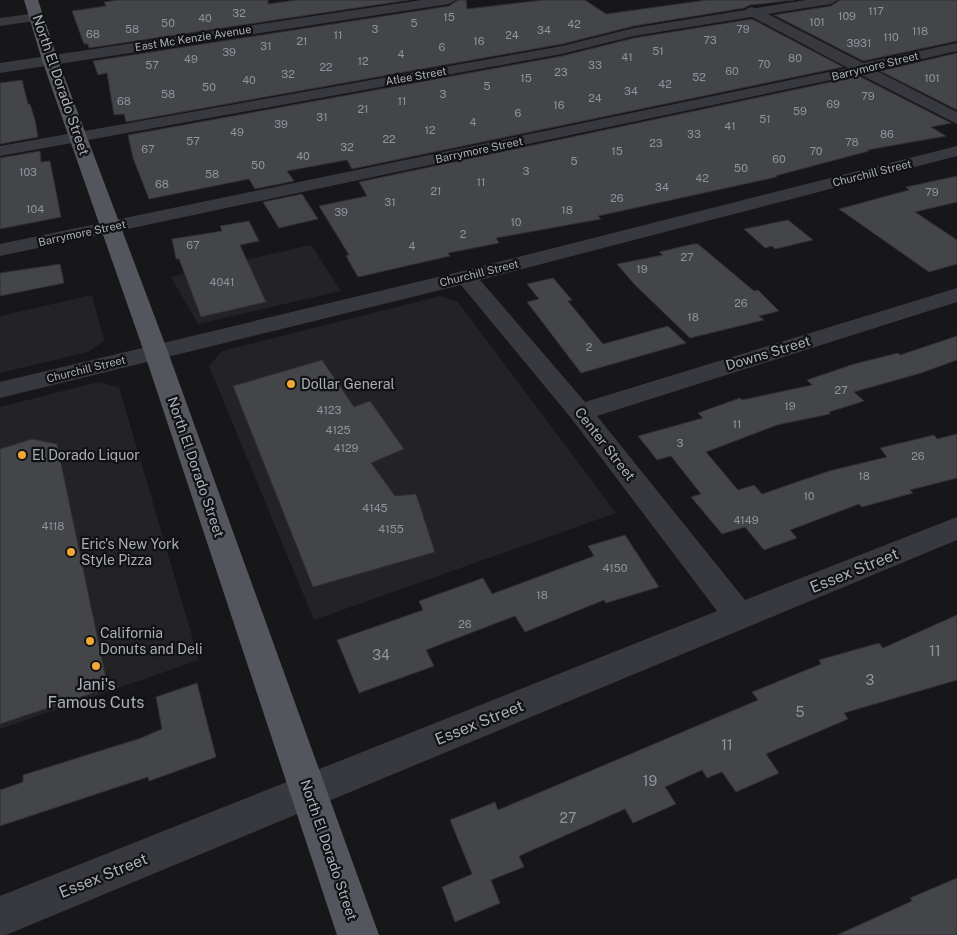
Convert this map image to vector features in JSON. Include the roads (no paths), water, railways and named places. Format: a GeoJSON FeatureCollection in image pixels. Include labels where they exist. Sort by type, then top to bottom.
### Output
{"type":"FeatureCollection","features":[{"type":"Feature","properties":{"kind":"main road","name":"North El Dorado Street"},"geometry":{"type":"LineString","coordinates":[[37,5],[50,60],[156,352],[358,935]]}},
{"type":"Feature","properties":{"kind":"street","name":"East Mc Kenzie Avenue"},"geometry":{"type":"LineString","coordinates":[[0,68],[449,0]]}},
{"type":"Feature","properties":{"kind":"street"},"geometry":{"type":"LineString","coordinates":[[729,0],[957,119]]}},
{"type":"Feature","properties":{"kind":"street","name":"Atlee Street"},"geometry":{"type":"LineString","coordinates":[[0,151],[562,50],[634,32],[831,0]]}},
{"type":"Feature","properties":{"kind":"street"},"geometry":{"type":"LineString","coordinates":[[0,22],[37,5]]}},
{"type":"Feature","properties":{"kind":"street","name":"Barrymore Street"},"geometry":{"type":"LineString","coordinates":[[0,250],[861,69],[957,47]]}},
{"type":"Feature","properties":{"kind":"street","name":"Churchill Street"},"geometry":{"type":"LineString","coordinates":[[0,390],[466,277],[957,151]]}},
{"type":"Feature","properties":{"kind":"street","name":"Center Street"},"geometry":{"type":"LineString","coordinates":[[466,277],[580,412],[739,616]]}},
{"type":"Feature","properties":{"kind":"street","name":"Downs Street"},"geometry":{"type":"LineString","coordinates":[[580,412],[957,295]]}},
{"type":"Feature","properties":{"kind":"street","name":"Essex Street"},"geometry":{"type":"LineString","coordinates":[[0,917],[957,528]]}},
{"type":"Feature","properties":{"kind":"place","name":"Dollar General"},"geometry":{"type":"Point","coordinates":[291,384]}},
{"type":"Feature","properties":{"kind":"place","name":"El Dorado Liquor"},"geometry":{"type":"Point","coordinates":[22,455]}},
{"type":"Feature","properties":{"kind":"place","name":"Eric's New York Style Pizza"},"geometry":{"type":"Point","coordinates":[71,552]}},
{"type":"Feature","properties":{"kind":"place","name":"California Donuts and Deli"},"geometry":{"type":"Point","coordinates":[90,641]}},
{"type":"Feature","properties":{"kind":"place","name":"Jani's Famous Cuts"},"geometry":{"type":"Point","coordinates":[96,666]}}]}
